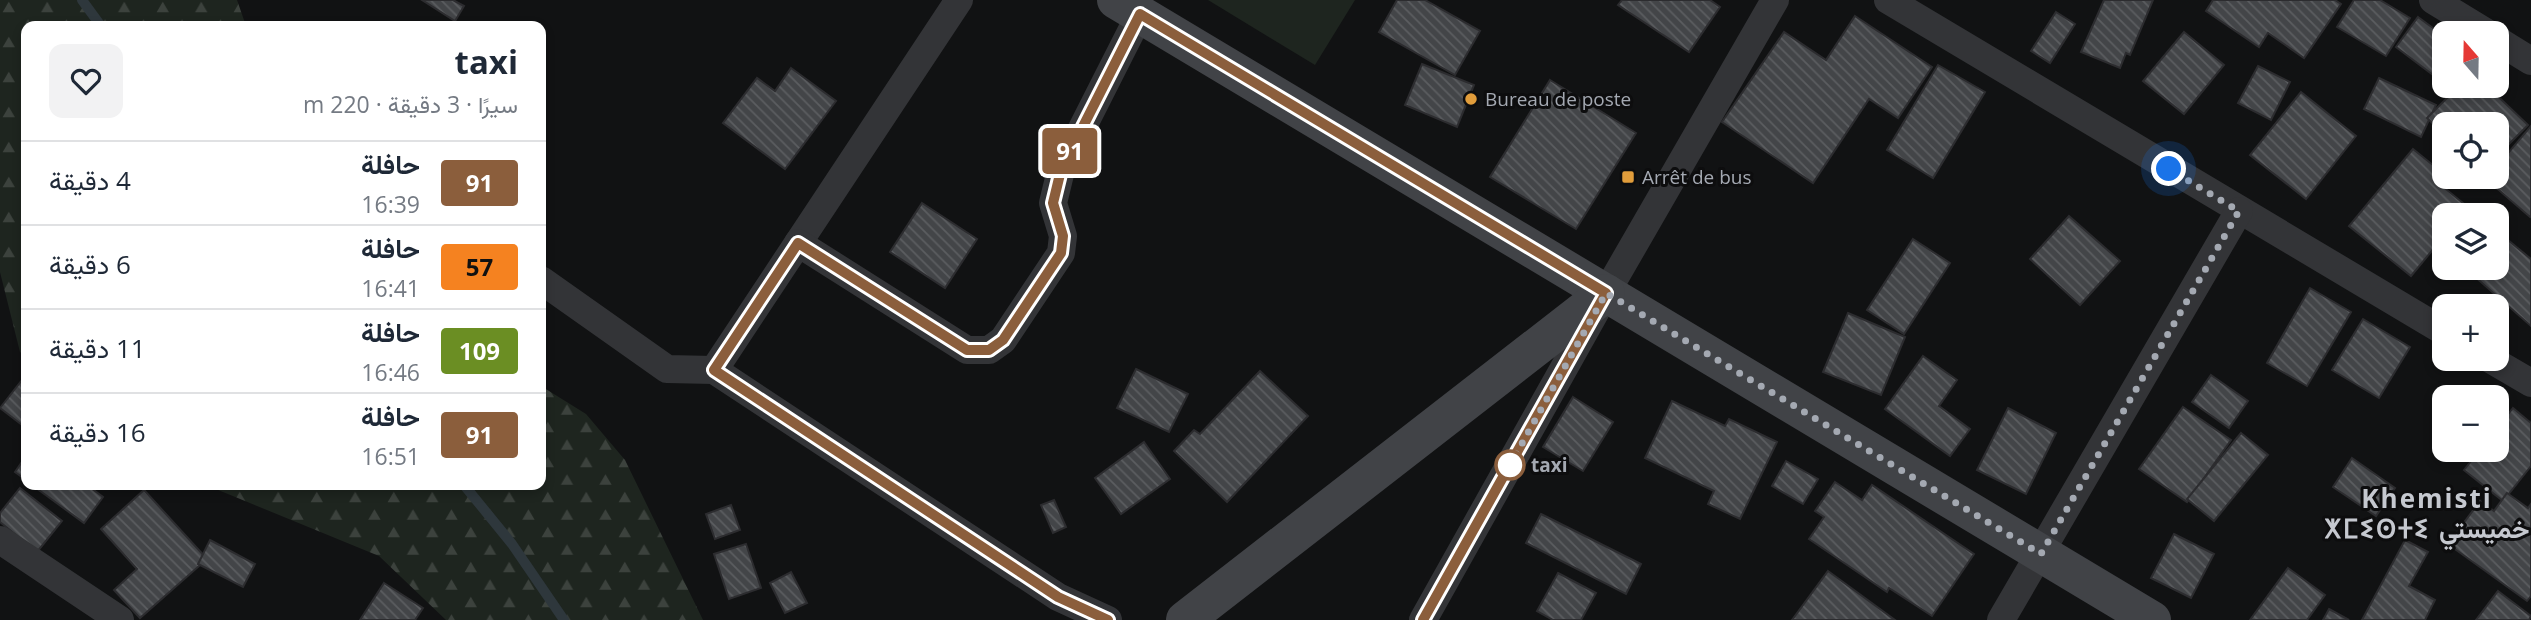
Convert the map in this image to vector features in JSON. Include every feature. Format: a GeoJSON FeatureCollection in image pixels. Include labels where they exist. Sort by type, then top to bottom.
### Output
{"type":"FeatureCollection","features":[{"type":"Feature","properties":{"kind":"main road"},"geometry":{"type":"LineString","coordinates":[[1128,7],[2152,620]]}},
{"type":"Feature","properties":{"kind":"main road"},"geometry":{"type":"LineString","coordinates":[[1185,620],[1606,293]]}},
{"type":"Feature","properties":{"kind":"street"},"geometry":{"type":"LineString","coordinates":[[714,370],[959,0]]}},
{"type":"Feature","properties":{"kind":"street"},"geometry":{"type":"LineString","coordinates":[[1423,620],[1606,293],[1775,0]]}},
{"type":"Feature","properties":{"kind":"street"},"geometry":{"type":"LineString","coordinates":[[1888,0],[2432,324]]}},
{"type":"Feature","properties":{"kind":"street"},"geometry":{"type":"LineString","coordinates":[[2433,0],[2467,21]]}},
{"type":"Feature","properties":{"kind":"street"},"geometry":{"type":"LineString","coordinates":[[798,243],[967,350],[989,350],[1003,340],[1061,253],[1063,236],[1053,203],[1061,170],[1128,7]]}},
{"type":"Feature","properties":{"kind":"street"},"geometry":{"type":"LineString","coordinates":[[2510,48],[2531,61]]}},
{"type":"Feature","properties":{"kind":"street"},"geometry":{"type":"LineString","coordinates":[[2001,620],[2239,211]]}},
{"type":"Feature","properties":{"kind":"street"},"geometry":{"type":"LineString","coordinates":[[546,284],[667,369],[714,370],[1058,597],[1108,620]]}},
{"type":"Feature","properties":{"kind":"street"},"geometry":{"type":"LineString","coordinates":[[2509,370],[2531,383]]}},
{"type":"Feature","properties":{"kind":"street"},"geometry":{"type":"LineString","coordinates":[[0,540],[120,620]]}},
{"type":"Feature","properties":{"kind":"green space"},"geometry":{"type":"Polygon","coordinates":[[[0,0],[237,0],[244,21],[21,21],[21,353],[0,272],[0,0]]]}},
{"type":"Feature","properties":{"kind":"green space"},"geometry":{"type":"Polygon","coordinates":[[[1208,0],[1355,0],[1315,65],[1208,0]]]}},
{"type":"Feature","properties":{"kind":"green space"},"geometry":{"type":"Polygon","coordinates":[[[546,389],[586,414],[625,460],[703,620],[446,620],[379,556],[218,490],[546,490],[546,389]]]}},
{"type":"Feature","properties":{"kind":"building"},"geometry":{"type":"Polygon","coordinates":[[[422,0],[453,0],[464,6],[455,21],[422,0]]]}},
{"type":"Feature","properties":{"kind":"building"},"geometry":{"type":"Polygon","coordinates":[[[1397,0],[1425,0],[1480,31],[1455,75],[1379,32],[1397,0]]]}},
{"type":"Feature","properties":{"kind":"building"},"geometry":{"type":"Polygon","coordinates":[[[1622,0],[1710,0],[1720,7],[1689,52],[1618,5],[1622,0]]]}},
{"type":"Feature","properties":{"kind":"building"},"geometry":{"type":"Polygon","coordinates":[[[2104,0],[2153,0],[2130,55],[2126,53],[2120,68],[2081,52],[2104,0]]]}},
{"type":"Feature","properties":{"kind":"building"},"geometry":{"type":"Polygon","coordinates":[[[2213,0],[2335,0],[2341,4],[2304,58],[2268,33],[2259,47],[2206,11],[2213,0]]]}},
{"type":"Feature","properties":{"kind":"building"},"geometry":{"type":"Polygon","coordinates":[[[2354,0],[2380,0],[2410,18],[2386,56],[2337,27],[2354,0]]]}},
{"type":"Feature","properties":{"kind":"building"},"geometry":{"type":"Polygon","coordinates":[[[2056,12],[2075,24],[2050,63],[2031,51],[2056,12]]]}},
{"type":"Feature","properties":{"kind":"building"},"geometry":{"type":"Polygon","coordinates":[[[1855,16],[1932,67],[1898,118],[1869,99],[1813,183],[1722,122],[1784,32],[1826,60],[1855,16]]]}},
{"type":"Feature","properties":{"kind":"building"},"geometry":{"type":"Polygon","coordinates":[[[2418,17],[2432,27],[2432,74],[2396,47],[2418,17]]]}},
{"type":"Feature","properties":{"kind":"building"},"geometry":{"type":"Polygon","coordinates":[[[2184,32],[2224,65],[2184,114],[2143,81],[2184,32]]]}},
{"type":"Feature","properties":{"kind":"building"},"geometry":{"type":"Polygon","coordinates":[[[1422,64],[1474,85],[1457,127],[1405,105],[1422,64]]]}},
{"type":"Feature","properties":{"kind":"building"},"geometry":{"type":"Polygon","coordinates":[[[1938,65],[1985,92],[1933,178],[1887,150],[1938,65]]]}},
{"type":"Feature","properties":{"kind":"building"},"geometry":{"type":"Polygon","coordinates":[[[2258,66],[2290,82],[2271,120],[2238,103],[2258,66]]]}},
{"type":"Feature","properties":{"kind":"building"},"geometry":{"type":"Polygon","coordinates":[[[791,68],[836,101],[785,169],[723,123],[757,78],[775,91],[791,68]]]}},
{"type":"Feature","properties":{"kind":"building"},"geometry":{"type":"Polygon","coordinates":[[[2379,78],[2436,105],[2421,137],[2364,109],[2379,78]]]}},
{"type":"Feature","properties":{"kind":"building"},"geometry":{"type":"Polygon","coordinates":[[[1550,80],[1636,133],[1576,229],[1490,177],[1550,80]]]}},
{"type":"Feature","properties":{"kind":"building"},"geometry":{"type":"Polygon","coordinates":[[[2301,92],[2356,136],[2306,199],[2250,155],[2301,92]]]}},
{"type":"Feature","properties":{"kind":"building"},"geometry":{"type":"Polygon","coordinates":[[[2447,98],[2500,98],[2528,125],[2509,144],[2509,112],[2433,112],[2447,98]]]}},
{"type":"Feature","properties":{"kind":"building"},"geometry":{"type":"Polygon","coordinates":[[[2531,126],[2530,217],[2498,189],[2509,189],[2509,152],[2531,126]]]}},
{"type":"Feature","properties":{"kind":"building"},"geometry":{"type":"Polygon","coordinates":[[[2413,149],[2432,164],[2432,189],[2446,189],[2463,203],[2432,203],[2432,251],[2411,276],[2349,226],[2413,149]]]}},
{"type":"Feature","properties":{"kind":"building"},"geometry":{"type":"Polygon","coordinates":[[[922,203],[977,239],[945,288],[890,252],[922,203]]]}},
{"type":"Feature","properties":{"kind":"building"},"geometry":{"type":"Polygon","coordinates":[[[2069,216],[2120,261],[2080,305],[2030,259],[2069,216]]]}},
{"type":"Feature","properties":{"kind":"building"},"geometry":{"type":"Polygon","coordinates":[[[1913,239],[1950,263],[1904,334],[1867,310],[1913,239]]]}},
{"type":"Feature","properties":{"kind":"building"},"geometry":{"type":"Polygon","coordinates":[[[2509,241],[2531,259],[2531,326],[2509,307],[2509,294],[2495,294],[2479,280],[2509,280],[2509,241]]]}},
{"type":"Feature","properties":{"kind":"building"},"geometry":{"type":"Polygon","coordinates":[[[2310,288],[2351,312],[2307,386],[2267,363],[2310,288]]]}},
{"type":"Feature","properties":{"kind":"building"},"geometry":{"type":"Polygon","coordinates":[[[1848,313],[1905,337],[1881,395],[1823,372],[1848,313]]]}},
{"type":"Feature","properties":{"kind":"building"},"geometry":{"type":"Polygon","coordinates":[[[2363,319],[2410,347],[2379,398],[2332,370],[2363,319]]]}},
{"type":"Feature","properties":{"kind":"building"},"geometry":{"type":"Polygon","coordinates":[[[1923,356],[1957,380],[1939,406],[1970,429],[1950,456],[1885,409],[1923,356]]]}},
{"type":"Feature","properties":{"kind":"building"},"geometry":{"type":"Polygon","coordinates":[[[1136,369],[1188,394],[1169,432],[1117,408],[1136,369]]]}},
{"type":"Feature","properties":{"kind":"building"},"geometry":{"type":"Polygon","coordinates":[[[1260,371],[1308,416],[1227,502],[1174,451],[1194,430],[1200,434],[1260,371]]]}},
{"type":"Feature","properties":{"kind":"building"},"geometry":{"type":"Polygon","coordinates":[[[2211,375],[2248,401],[2229,428],[2192,402],[2211,375]]]}},
{"type":"Feature","properties":{"kind":"building"},"geometry":{"type":"Polygon","coordinates":[[[21,381],[21,424],[0,408],[21,381]]]}},
{"type":"Feature","properties":{"kind":"building"},"geometry":{"type":"Polygon","coordinates":[[[1573,397],[1613,422],[1583,471],[1543,447],[1573,397]]]}},
{"type":"Feature","properties":{"kind":"building"},"geometry":{"type":"Polygon","coordinates":[[[1672,401],[1725,426],[1729,419],[1777,442],[1740,519],[1708,504],[1714,491],[1645,458],[1672,401]]]}},
{"type":"Feature","properties":{"kind":"building"},"geometry":{"type":"Polygon","coordinates":[[[2183,407],[2231,440],[2187,502],[2139,469],[2183,407]]]}},
{"type":"Feature","properties":{"kind":"building"},"geometry":{"type":"Polygon","coordinates":[[[2008,408],[2056,433],[2026,494],[1977,470],[2008,408]]]}},
{"type":"Feature","properties":{"kind":"building"},"geometry":{"type":"Polygon","coordinates":[[[2513,408],[2531,423],[2531,466],[2503,501],[2464,470],[2470,462],[2509,462],[2509,413],[2513,408]]]}},
{"type":"Feature","properties":{"kind":"building"},"geometry":{"type":"Polygon","coordinates":[[[2241,433],[2268,455],[2214,521],[2187,499],[2241,433]]]}},
{"type":"Feature","properties":{"kind":"building"},"geometry":{"type":"Polygon","coordinates":[[[1144,442],[1170,479],[1121,514],[1095,478],[1144,442]]]}},
{"type":"Feature","properties":{"kind":"building"},"geometry":{"type":"Polygon","coordinates":[[[2352,458],[2395,488],[2376,516],[2333,487],[2352,458]]]}},
{"type":"Feature","properties":{"kind":"building"},"geometry":{"type":"Polygon","coordinates":[[[1786,461],[1818,479],[1803,504],[1772,486],[1786,461]]]}},
{"type":"Feature","properties":{"kind":"building"},"geometry":{"type":"Polygon","coordinates":[[[21,463],[21,476],[15,472],[21,463]]]}},
{"type":"Feature","properties":{"kind":"building"},"geometry":{"type":"Polygon","coordinates":[[[1835,482],[1862,500],[1872,485],[1974,554],[1932,616],[1889,588],[1887,592],[1809,539],[1824,517],[1815,511],[1835,482]]]}},
{"type":"Feature","properties":{"kind":"building"},"geometry":{"type":"Polygon","coordinates":[[[20,488],[62,521],[37,552],[0,522],[0,513],[20,488]]]}},
{"type":"Feature","properties":{"kind":"building"},"geometry":{"type":"Polygon","coordinates":[[[39,490],[94,490],[103,497],[84,523],[39,490]]]}},
{"type":"Feature","properties":{"kind":"building"},"geometry":{"type":"Polygon","coordinates":[[[144,490],[207,559],[140,618],[114,590],[137,569],[101,529],[144,490]]]}},
{"type":"Feature","properties":{"kind":"building"},"geometry":{"type":"Polygon","coordinates":[[[2507,493],[2528,508],[2531,504],[2531,596],[2527,601],[2448,544],[2480,501],[2494,511],[2507,493]]]}},
{"type":"Feature","properties":{"kind":"building"},"geometry":{"type":"Polygon","coordinates":[[[1054,500],[1066,527],[1053,533],[1041,505],[1054,500]]]}},
{"type":"Feature","properties":{"kind":"building"},"geometry":{"type":"Polygon","coordinates":[[[731,505],[740,530],[715,539],[706,514],[731,505]]]}},
{"type":"Feature","properties":{"kind":"building"},"geometry":{"type":"Polygon","coordinates":[[[1541,514],[1641,564],[1626,594],[1526,543],[1541,514]]]}},
{"type":"Feature","properties":{"kind":"building"},"geometry":{"type":"Polygon","coordinates":[[[2174,534],[2214,554],[2191,598],[2151,578],[2174,534]]]}},
{"type":"Feature","properties":{"kind":"building"},"geometry":{"type":"Polygon","coordinates":[[[210,540],[255,564],[243,587],[198,564],[210,540]]]}},
{"type":"Feature","properties":{"kind":"building"},"geometry":{"type":"Polygon","coordinates":[[[2405,540],[2428,552],[2409,586],[2435,600],[2425,620],[2362,620],[2405,540]]]}},
{"type":"Feature","properties":{"kind":"building"},"geometry":{"type":"Polygon","coordinates":[[[746,544],[761,588],[729,599],[714,554],[746,544]]]}},
{"type":"Feature","properties":{"kind":"building"},"geometry":{"type":"Polygon","coordinates":[[[2288,568],[2325,595],[2307,620],[2250,620],[2288,568]]]}},
{"type":"Feature","properties":{"kind":"building"},"geometry":{"type":"Polygon","coordinates":[[[1828,571],[1895,620],[1792,620],[1828,571]]]}},
{"type":"Feature","properties":{"kind":"building"},"geometry":{"type":"Polygon","coordinates":[[[791,572],[807,603],[785,613],[770,583],[791,572]]]}},
{"type":"Feature","properties":{"kind":"building"},"geometry":{"type":"Polygon","coordinates":[[[1558,573],[1596,593],[1581,620],[1553,620],[1537,611],[1558,573]]]}},
{"type":"Feature","properties":{"kind":"building"},"geometry":{"type":"Polygon","coordinates":[[[384,583],[423,608],[415,620],[360,620],[384,583]]]}},
{"type":"Feature","properties":{"kind":"building"},"geometry":{"type":"Polygon","coordinates":[[[2498,591],[2531,616],[2529,620],[2476,620],[2498,591]]]}},
{"type":"Feature","properties":{"kind":"building"},"geometry":{"type":"Polygon","coordinates":[[[2329,609],[2349,620],[2323,620],[2329,609]]]}},
{"type":"Feature","properties":{"kind":"waterway"},"geometry":{"type":"LineString","coordinates":[[82,0],[97,21]]}},
{"type":"Feature","properties":{"kind":"waterway"},"geometry":{"type":"LineString","coordinates":[[468,490],[512,544],[564,620]]}},
{"type":"Feature","properties":{"kind":"bus line","name":"91"},"geometry":{"type":"LineString","coordinates":[[1108,620],[1058,597],[714,370],[798,243],[967,350],[989,350],[1003,340],[1061,253],[1063,236],[1053,203],[1061,170],[1140,14],[1606,293],[1423,620]]}},
{"type":"Feature","properties":{"kind":"place","name":"Bureau de poste"},"geometry":{"type":"Point","coordinates":[1471,99]}},
{"type":"Feature","properties":{"kind":"place","name":"Arrêt de bus"},"geometry":{"type":"Point","coordinates":[1628,177]}},
{"type":"Feature","properties":{"kind":"place","name":"taxi"},"geometry":{"type":"Point","coordinates":[1510,465]}},
{"type":"Feature","properties":{"kind":"district","name":"Khemisti ⵅⵎⵉⵙⵜⵉ خميستي"},"geometry":{"type":"Point","coordinates":[2427,514]}},
{"type":"Feature","properties":{"kind":"route"},"geometry":{"type":"LineString","coordinates":[[1510,465],[1606,293],[2041,554],[2239,211],[2169,169]]}}]}
